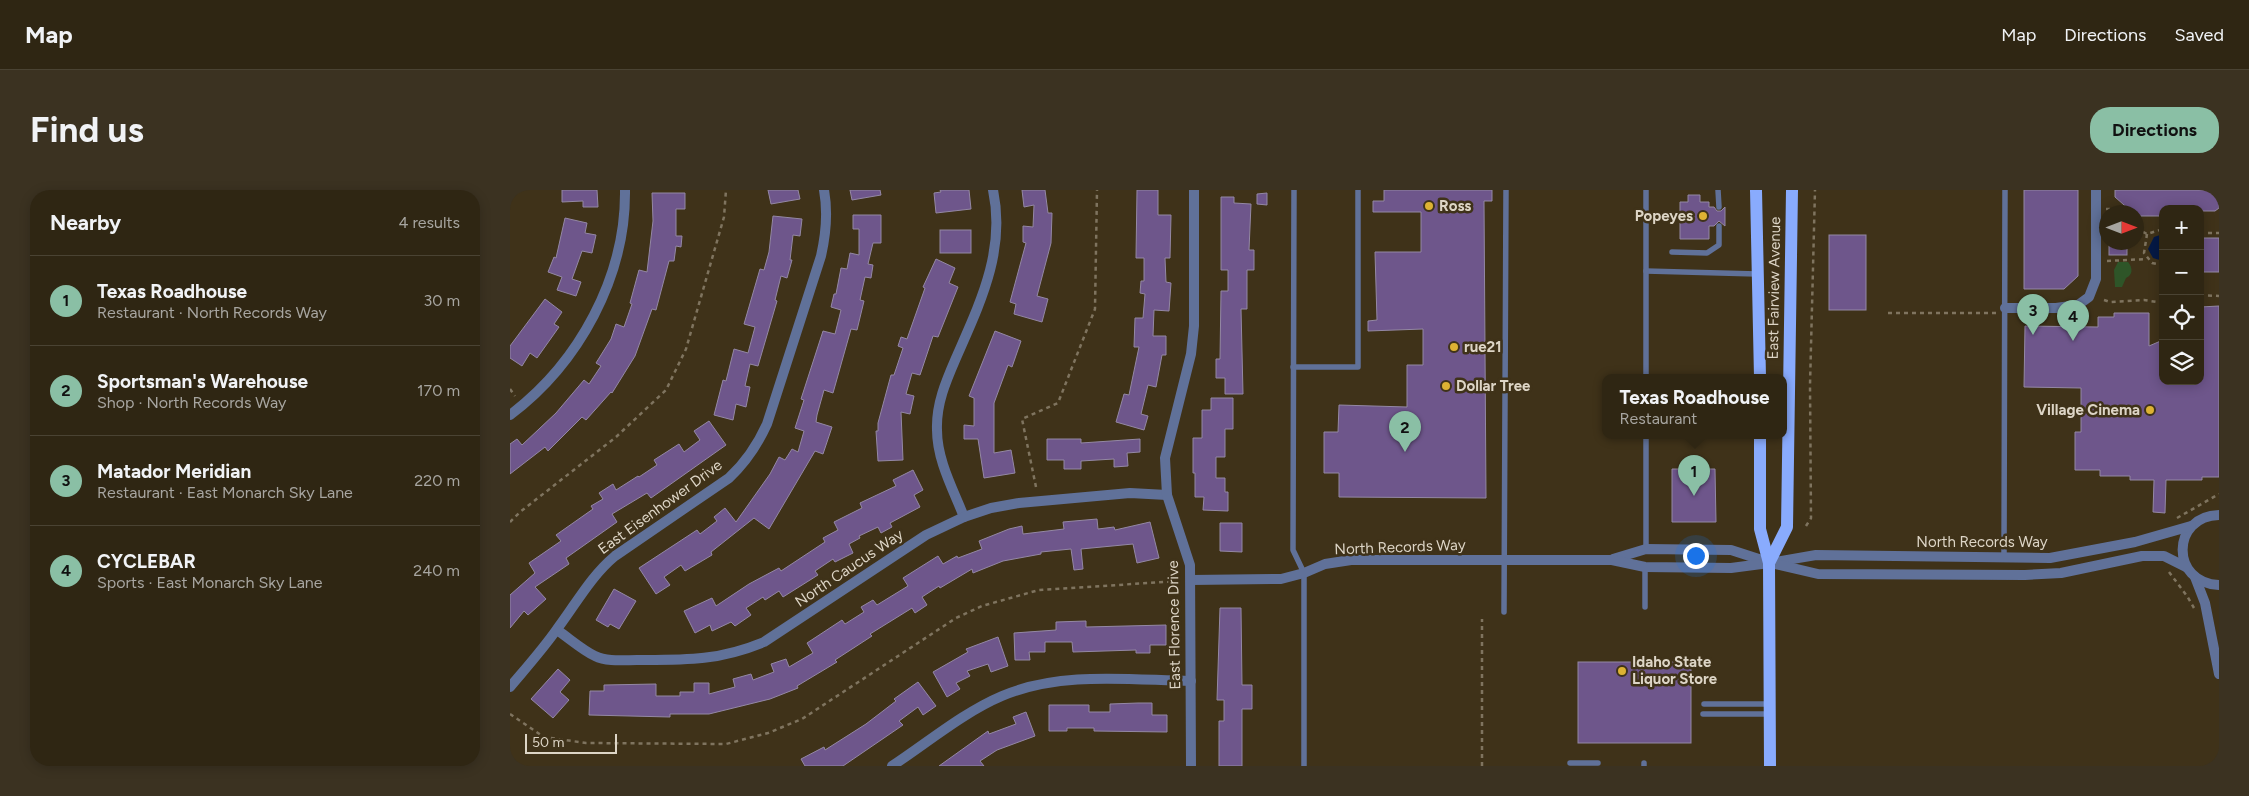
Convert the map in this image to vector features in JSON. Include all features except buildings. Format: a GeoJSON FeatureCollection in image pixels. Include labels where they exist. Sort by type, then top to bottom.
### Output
{"type":"FeatureCollection","features":[{"type":"Feature","properties":{"kind":"main road","name":"East Fairview Avenue"},"geometry":{"type":"LineString","coordinates":[[1756,190],[1760,374]]}},
{"type":"Feature","properties":{"kind":"main road","name":"East Fairview Avenue"},"geometry":{"type":"LineString","coordinates":[[1769,562],[1787,527],[1792,190]]}},
{"type":"Feature","properties":{"kind":"main road","name":"East Fairview Avenue"},"geometry":{"type":"LineString","coordinates":[[1760,439],[1760,528],[1769,562],[1770,766]]}},
{"type":"Feature","properties":{"kind":"street"},"geometry":{"type":"LineString","coordinates":[[510,415],[552,377],[587,330],[600,303],[618,248],[624,213],[625,190]]}},
{"type":"Feature","properties":{"kind":"street","name":"East Eisenhower Drive"},"geometry":{"type":"LineString","coordinates":[[510,687],[557,630],[586,587],[604,565],[614,556],[729,478],[755,449],[767,424],[821,256],[825,235],[826,212],[824,190]]}},
{"type":"Feature","properties":{"kind":"street"},"geometry":{"type":"LineString","coordinates":[[964,517],[942,461],[938,446],[937,416],[945,383],[984,295],[992,267],[997,222],[992,190]]}},
{"type":"Feature","properties":{"kind":"street","name":"East Florence Drive"},"geometry":{"type":"LineString","coordinates":[[1191,766],[1191,580],[1187,551],[1167,494],[1164,458],[1191,354],[1194,326],[1194,190]]}},
{"type":"Feature","properties":{"kind":"street"},"geometry":{"type":"LineString","coordinates":[[2005,311],[2078,305],[2089,297],[2096,279],[2096,190]]}},
{"type":"Feature","properties":{"kind":"street","name":"North Caucus Way"},"geometry":{"type":"LineString","coordinates":[[557,630],[596,656],[614,660],[695,660],[742,652],[782,632],[926,535],[964,517],[991,508],[1019,502],[1130,493],[1167,494]]}},
{"type":"Feature","properties":{"kind":"street","name":"North Records Way"},"geometry":{"type":"LineString","coordinates":[[1191,580],[1281,579],[1304,573],[1325,564],[1351,560],[1612,560],[1645,567],[1731,568],[1816,555],[2050,558],[2135,542],[2191,526],[2208,516],[2219,514]]}},
{"type":"Feature","properties":{"kind":"street"},"geometry":{"type":"LineString","coordinates":[[2191,526],[2185,535],[2182,546],[2182,557],[2186,567],[2195,577],[2203,582],[2219,585]]}},
{"type":"Feature","properties":{"kind":"street","name":"North Records Way"},"geometry":{"type":"LineString","coordinates":[[1612,560],[1646,549],[1731,550],[1818,574],[2062,573],[2142,556],[2164,556],[2186,567]]}},
{"type":"Feature","properties":{"kind":"street"},"geometry":{"type":"LineString","coordinates":[[2195,577],[2205,602],[2219,674]]}},
{"type":"Feature","properties":{"kind":"street"},"geometry":{"type":"LineString","coordinates":[[892,766],[979,708],[1001,696],[1025,688],[1072,680],[1191,680]]}},
{"type":"Feature","properties":{"kind":"lane"},"geometry":{"type":"LineString","coordinates":[[1294,190],[1293,550],[1304,573],[1304,766]]}},
{"type":"Feature","properties":{"kind":"lane"},"geometry":{"type":"LineString","coordinates":[[1293,367],[1358,367],[1358,190]]}},
{"type":"Feature","properties":{"kind":"lane"},"geometry":{"type":"LineString","coordinates":[[1504,612],[1506,190]]}},
{"type":"Feature","properties":{"kind":"lane"},"geometry":{"type":"LineString","coordinates":[[1646,190],[1646,374]]}},
{"type":"Feature","properties":{"kind":"lane"},"geometry":{"type":"LineString","coordinates":[[1718,190],[1719,207]]}},
{"type":"Feature","properties":{"kind":"lane"},"geometry":{"type":"LineString","coordinates":[[2004,558],[2005,190]]}},
{"type":"Feature","properties":{"kind":"lane"},"geometry":{"type":"LineString","coordinates":[[1672,252],[1707,253],[1719,245],[1719,226]]}},
{"type":"Feature","properties":{"kind":"lane"},"geometry":{"type":"LineString","coordinates":[[1646,271],[1759,274]]}},
{"type":"Feature","properties":{"kind":"lane"},"geometry":{"type":"LineString","coordinates":[[1646,439],[1646,549]]}},
{"type":"Feature","properties":{"kind":"lane"},"geometry":{"type":"LineString","coordinates":[[1645,567],[1645,607]]}},
{"type":"Feature","properties":{"kind":"lane"},"geometry":{"type":"LineString","coordinates":[[1704,704],[1770,709]]}},
{"type":"Feature","properties":{"kind":"lane"},"geometry":{"type":"LineString","coordinates":[[1704,714],[1770,709]]}},
{"type":"Feature","properties":{"kind":"lane"},"geometry":{"type":"LineString","coordinates":[[1570,762],[1598,763]]}},
{"type":"Feature","properties":{"kind":"path"},"geometry":{"type":"LineString","coordinates":[[510,522],[520,512],[616,437],[666,390],[686,349],[724,217],[726,190]]}},
{"type":"Feature","properties":{"kind":"path"},"geometry":{"type":"LineString","coordinates":[[1036,487],[1022,419],[1058,403],[1095,308],[1097,190]]}},
{"type":"Feature","properties":{"kind":"path"},"geometry":{"type":"LineString","coordinates":[[1806,526],[1811,518],[1810,385],[1815,190]]}},
{"type":"Feature","properties":{"kind":"path"},"geometry":{"type":"LineString","coordinates":[[2159,230],[2146,234],[2144,252],[2147,259],[2152,263],[2159,264]]}},
{"type":"Feature","properties":{"kind":"path"},"geometry":{"type":"LineString","coordinates":[[2204,233],[2219,233]]}},
{"type":"Feature","properties":{"kind":"path"},"geometry":{"type":"LineString","coordinates":[[2103,262],[2108,260],[2147,259]]}},
{"type":"Feature","properties":{"kind":"path"},"geometry":{"type":"LineString","coordinates":[[2204,295],[2219,296]]}},
{"type":"Feature","properties":{"kind":"path"},"geometry":{"type":"LineString","coordinates":[[2104,300],[2110,302],[2144,300],[2159,302]]}},
{"type":"Feature","properties":{"kind":"path"},"geometry":{"type":"LineString","coordinates":[[1888,313],[2005,311]]}},
{"type":"Feature","properties":{"kind":"path"},"geometry":{"type":"LineString","coordinates":[[510,388],[515,396]]}},
{"type":"Feature","properties":{"kind":"path"},"geometry":{"type":"LineString","coordinates":[[2176,518],[2219,494]]}},
{"type":"Feature","properties":{"kind":"path"},"geometry":{"type":"LineString","coordinates":[[2162,568],[2170,572],[2182,588],[2195,612]]}},
{"type":"Feature","properties":{"kind":"path"},"geometry":{"type":"LineString","coordinates":[[510,714],[544,736],[586,743],[726,744],[768,733],[802,719],[956,618],[982,606],[1039,590],[1180,581]]}},
{"type":"Feature","properties":{"kind":"path"},"geometry":{"type":"LineString","coordinates":[[1482,619],[1482,766]]}},
{"type":"Feature","properties":{"kind":"green space"},"geometry":{"type":"Polygon","coordinates":[[[2118,262],[2128,262],[2131,269],[2131,273],[2126,278],[2122,287],[2115,287],[2114,270],[2118,262]]]}},
{"type":"Feature","properties":{"kind":"water"},"geometry":{"type":"Polygon","coordinates":[[[2159,235],[2159,260],[2153,258],[2148,249],[2154,237],[2159,235]]]}},
{"type":"Feature","properties":{"kind":"place","name":"Ross"},"geometry":{"type":"Point","coordinates":[1429,206]}},
{"type":"Feature","properties":{"kind":"place","name":"Popeyes"},"geometry":{"type":"Point","coordinates":[1703,216]}},
{"type":"Feature","properties":{"kind":"place","name":"Matador Meridian"},"geometry":{"type":"Point","coordinates":[2033,335]}},
{"type":"Feature","properties":{"kind":"place","name":"CYCLEBAR"},"geometry":{"type":"Point","coordinates":[2073,341]}},
{"type":"Feature","properties":{"kind":"place","name":"rue21"},"geometry":{"type":"Point","coordinates":[1454,347]}},
{"type":"Feature","properties":{"kind":"place","name":"Dollar Tree"},"geometry":{"type":"Point","coordinates":[1446,386]}},
{"type":"Feature","properties":{"kind":"place","name":"Village Cinema"},"geometry":{"type":"Point","coordinates":[2150,410]}},
{"type":"Feature","properties":{"kind":"place","name":"Sportsman's Warehouse"},"geometry":{"type":"Point","coordinates":[1405,452]}},
{"type":"Feature","properties":{"kind":"place","name":"Texas Roadhouse"},"geometry":{"type":"Point","coordinates":[1694,496]}},
{"type":"Feature","properties":{"kind":"place","name":"Idaho State Liquor Store"},"geometry":{"type":"Point","coordinates":[1622,671]}}]}
